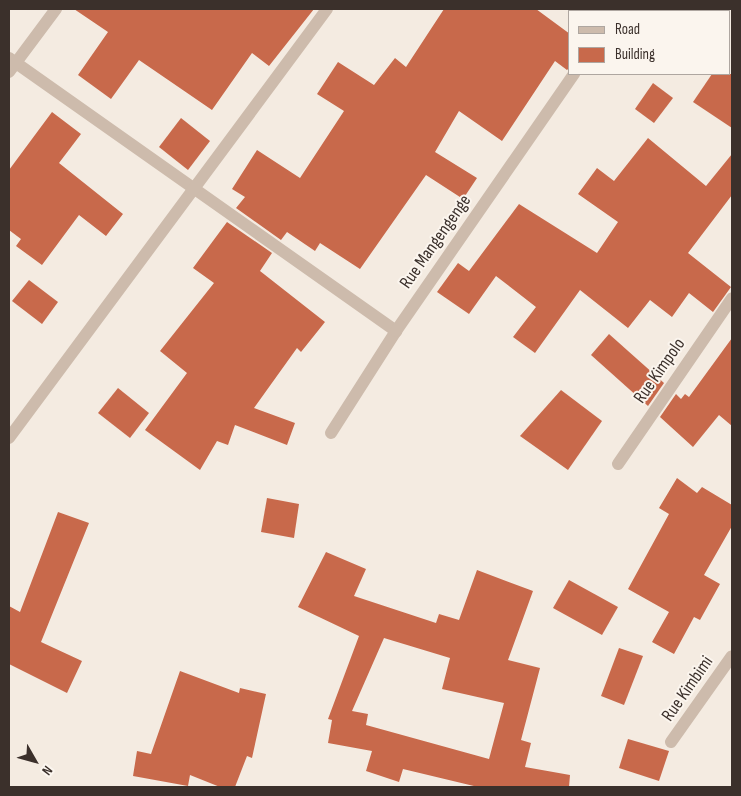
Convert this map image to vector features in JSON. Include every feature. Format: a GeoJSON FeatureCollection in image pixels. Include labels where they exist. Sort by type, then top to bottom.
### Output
{"type":"FeatureCollection","features":[{"type":"Feature","properties":{"kind":"street"},"geometry":{"type":"LineString","coordinates":[[56,9],[11,64],[396,331]]}},
{"type":"Feature","properties":{"kind":"street"},"geometry":{"type":"LineString","coordinates":[[9,438],[195,190],[327,9]]}},
{"type":"Feature","properties":{"kind":"street","name":"Rue Mangengenge"},"geometry":{"type":"LineString","coordinates":[[331,433],[396,331],[573,75]]}},
{"type":"Feature","properties":{"kind":"street","name":"Rue Kimpolo"},"geometry":{"type":"LineString","coordinates":[[618,464],[732,298]]}},
{"type":"Feature","properties":{"kind":"street","name":"Rue Kimbimi"},"geometry":{"type":"LineString","coordinates":[[671,742],[732,656]]}},
{"type":"Feature","properties":{"kind":"building"},"geometry":{"type":"Polygon","coordinates":[[[74,9],[314,9],[269,66],[252,53],[212,110],[139,60],[111,99],[78,75],[108,32],[74,9]]]}},
{"type":"Feature","properties":{"kind":"building"},"geometry":{"type":"Polygon","coordinates":[[[444,9],[536,9],[568,33],[568,69],[555,61],[502,141],[459,111],[435,152],[477,178],[463,199],[426,175],[360,269],[320,243],[315,251],[287,232],[281,240],[236,208],[245,197],[232,189],[257,150],[300,178],[344,111],[317,94],[338,62],[374,85],[395,58],[406,67],[444,9]]]}},
{"type":"Feature","properties":{"kind":"building"},"geometry":{"type":"Polygon","coordinates":[[[732,74],[732,128],[693,102],[711,75],[732,74]]]}},
{"type":"Feature","properties":{"kind":"building"},"geometry":{"type":"Polygon","coordinates":[[[653,83],[673,98],[654,123],[635,109],[653,83]]]}},
{"type":"Feature","properties":{"kind":"building"},"geometry":{"type":"Polygon","coordinates":[[[52,112],[81,134],[59,163],[123,214],[106,236],[79,215],[42,265],[16,246],[21,239],[9,230],[9,170],[52,112]]]}},
{"type":"Feature","properties":{"kind":"building"},"geometry":{"type":"Polygon","coordinates":[[[181,118],[210,141],[188,170],[159,147],[181,118]]]}},
{"type":"Feature","properties":{"kind":"building"},"geometry":{"type":"Polygon","coordinates":[[[648,138],[706,186],[732,154],[732,195],[688,253],[731,287],[713,312],[689,293],[672,317],[650,300],[628,328],[580,290],[535,353],[513,337],[536,307],[496,276],[469,314],[437,292],[458,263],[469,271],[519,204],[597,253],[618,222],[578,194],[597,168],[614,181],[648,138]]]}},
{"type":"Feature","properties":{"kind":"building"},"geometry":{"type":"Polygon","coordinates":[[[227,222],[272,253],[260,271],[325,322],[301,352],[297,348],[254,408],[295,423],[287,445],[235,425],[228,445],[217,441],[200,470],[145,430],[187,373],[160,351],[214,283],[193,268],[227,222]]]}},
{"type":"Feature","properties":{"kind":"building"},"geometry":{"type":"Polygon","coordinates":[[[29,280],[58,302],[42,324],[12,301],[29,280]]]}},
{"type":"Feature","properties":{"kind":"building"},"geometry":{"type":"Polygon","coordinates":[[[609,334],[664,383],[648,406],[591,355],[609,334]]]}},
{"type":"Feature","properties":{"kind":"building"},"geometry":{"type":"Polygon","coordinates":[[[732,338],[732,426],[719,415],[693,447],[660,417],[676,394],[681,399],[685,394],[689,397],[732,338]]]}},
{"type":"Feature","properties":{"kind":"building"},"geometry":{"type":"Polygon","coordinates":[[[118,388],[149,413],[130,438],[98,413],[118,388]]]}},
{"type":"Feature","properties":{"kind":"building"},"geometry":{"type":"Polygon","coordinates":[[[561,390],[602,421],[568,470],[520,436],[561,390]]]}},
{"type":"Feature","properties":{"kind":"building"},"geometry":{"type":"Polygon","coordinates":[[[677,478],[697,493],[702,487],[732,505],[732,526],[704,575],[720,584],[700,620],[694,617],[674,654],[652,642],[669,612],[628,589],[669,514],[659,508],[677,478]]]}},
{"type":"Feature","properties":{"kind":"building"},"geometry":{"type":"Polygon","coordinates":[[[267,498],[299,504],[294,538],[261,532],[267,498]]]}},
{"type":"Feature","properties":{"kind":"building"},"geometry":{"type":"Polygon","coordinates":[[[58,512],[89,523],[41,642],[82,661],[67,693],[9,664],[9,606],[20,612],[58,512]]]}},
{"type":"Feature","properties":{"kind":"building"},"geometry":{"type":"Polygon","coordinates":[[[326,552],[366,569],[354,596],[436,623],[439,614],[459,620],[477,570],[533,591],[508,660],[540,668],[521,740],[531,743],[525,767],[570,775],[569,787],[478,787],[403,769],[399,782],[366,771],[372,751],[328,743],[332,720],[328,719],[359,636],[298,607],[326,552]],[[384,638],[352,711],[368,714],[366,725],[489,759],[504,703],[442,689],[450,658],[384,638]]]}},
{"type":"Feature","properties":{"kind":"building"},"geometry":{"type":"Polygon","coordinates":[[[569,580],[618,607],[602,635],[553,608],[569,580]]]}},
{"type":"Feature","properties":{"kind":"building"},"geometry":{"type":"Polygon","coordinates":[[[619,648],[643,656],[624,705],[601,696],[619,648]]]}},
{"type":"Feature","properties":{"kind":"building"},"geometry":{"type":"Polygon","coordinates":[[[180,671],[239,693],[240,688],[266,694],[252,758],[247,756],[235,787],[220,787],[190,775],[188,786],[133,776],[137,751],[151,754],[180,671]]]}},
{"type":"Feature","properties":{"kind":"building"},"geometry":{"type":"Polygon","coordinates":[[[628,739],[669,751],[659,781],[619,768],[628,739]]]}}]}
